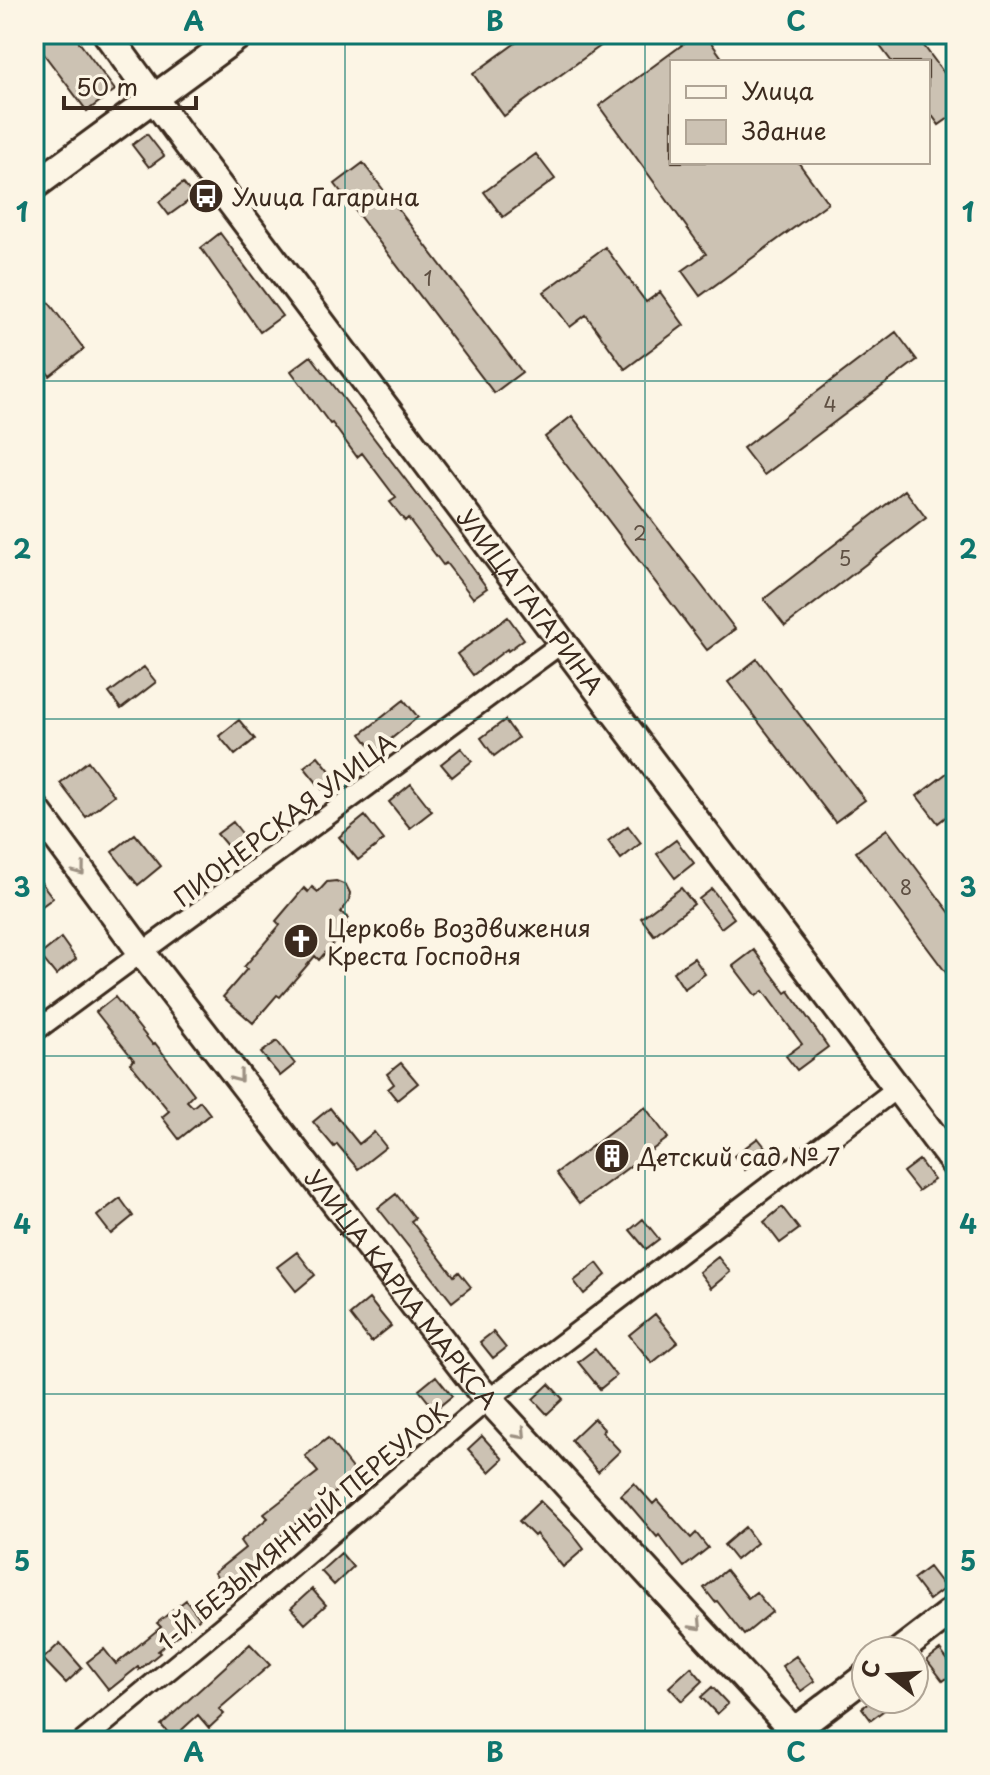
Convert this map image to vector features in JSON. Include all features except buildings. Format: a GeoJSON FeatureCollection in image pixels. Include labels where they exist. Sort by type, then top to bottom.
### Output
{"type":"FeatureCollection","features":[{"type":"Feature","properties":{"kind":"main road","name":"УЛИЦА ГАГАРИНА"},"geometry":{"type":"LineString","coordinates":[[107,34],[956,1166]]}},
{"type":"Feature","properties":{"kind":"main road"},"geometry":{"type":"LineString","coordinates":[[34,186],[241,34]]}},
{"type":"Feature","properties":{"kind":"main road","name":"УЛИЦА КАРЛА МАРКСА"},"geometry":{"type":"LineString","coordinates":[[34,807],[142,953],[479,1389],[798,1736]]}},
{"type":"Feature","properties":{"kind":"main road"},"geometry":{"type":"LineString","coordinates":[[921,1635],[956,1608]]}},
{"type":"Feature","properties":{"kind":"main road"},"geometry":{"type":"LineString","coordinates":[[798,1736],[850,1690]]}},
{"type":"Feature","properties":{"kind":"street","name":"ПИОНЕРСКАЯ УЛИЦА"},"geometry":{"type":"LineString","coordinates":[[34,1032],[562,643]]}},
{"type":"Feature","properties":{"kind":"street","name":"1-Й БЕЗЫМЯННЫЙ ПЕРЕУЛОК"},"geometry":{"type":"LineString","coordinates":[[83,1741],[489,1399],[897,1088]]}},
{"type":"Feature","properties":{"kind":"place","name":"Улица Гагарина"},"geometry":{"type":"Point","coordinates":[206,196]}},
{"type":"Feature","properties":{"kind":"place","name":"Церковь Воздвижения Креста Господня"},"geometry":{"type":"Point","coordinates":[301,941]}},
{"type":"Feature","properties":{"kind":"place","name":"Детский сад № 7"},"geometry":{"type":"Point","coordinates":[612,1156]}}]}
